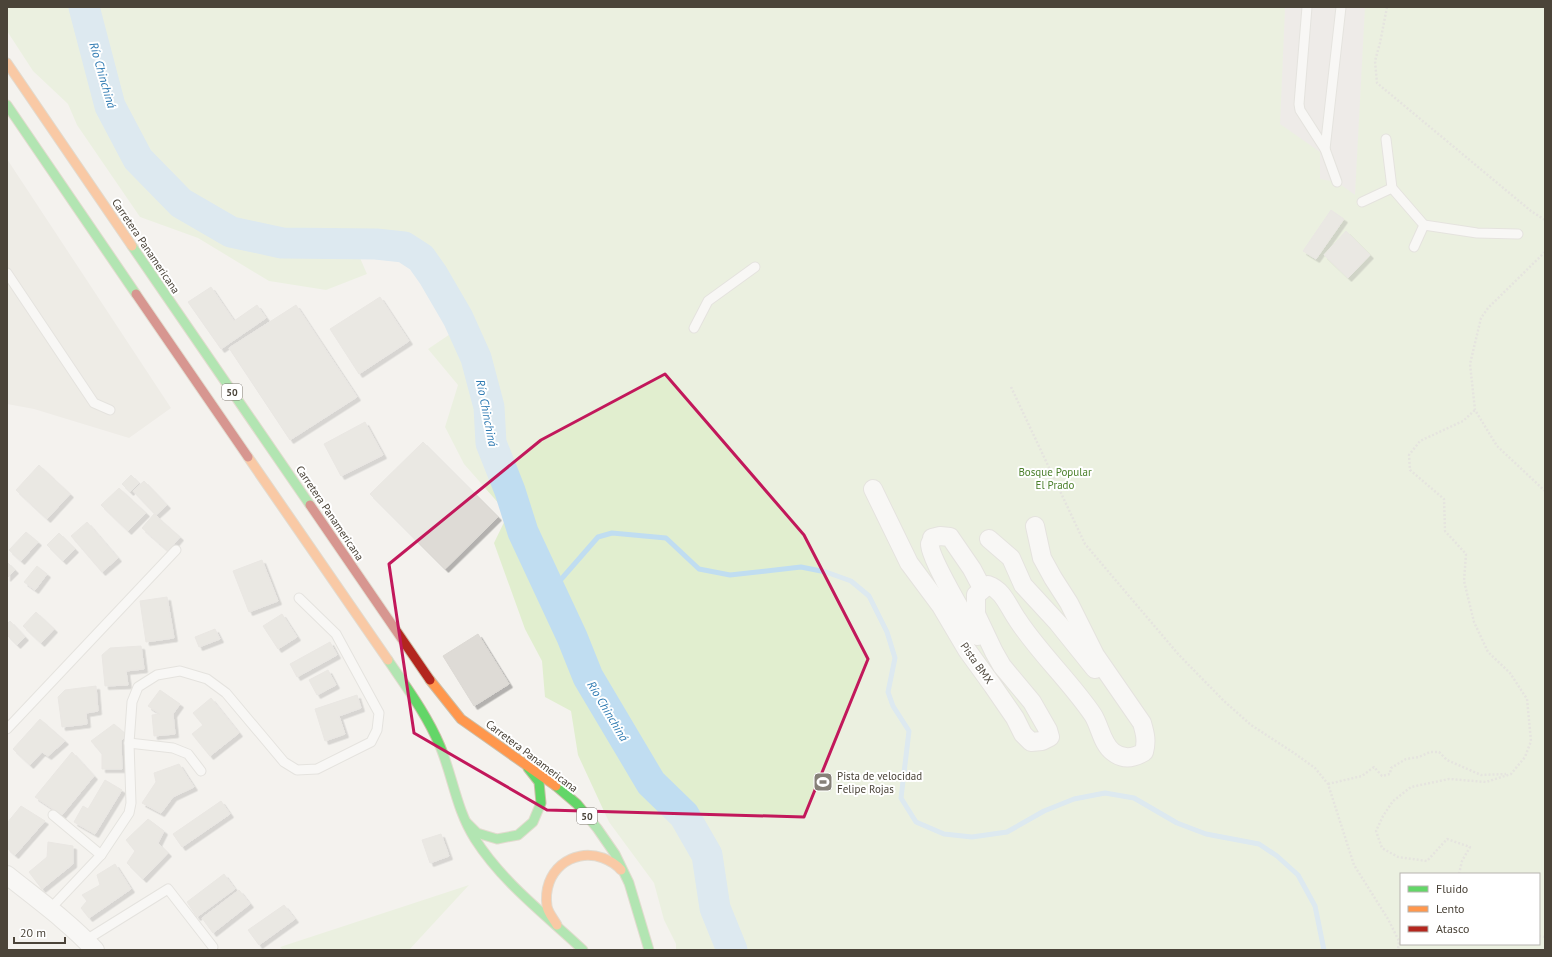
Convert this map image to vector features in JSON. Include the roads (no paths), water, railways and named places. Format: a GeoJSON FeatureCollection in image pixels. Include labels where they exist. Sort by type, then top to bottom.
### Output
{"type":"FeatureCollection","features":[{"type":"Feature","properties":{"kind":"highway","name":"Carretera Panamericana"},"geometry":{"type":"LineString","coordinates":[[7,64],[430,680],[461,719],[553,784],[582,810],[597,828],[615,854],[629,883],[648,950]]}},
{"type":"Feature","properties":{"kind":"highway","name":"50"},"geometry":{"type":"LineString","coordinates":[[7,105],[424,713],[440,746],[462,818],[477,842],[494,866],[514,888],[534,908],[558,925],[583,950]]}},
{"type":"Feature","properties":{"kind":"highway"},"geometry":{"type":"LineString","coordinates":[[462,818],[477,833],[497,839],[518,835],[533,822],[541,802],[539,782],[526,766]]}},
{"type":"Feature","properties":{"kind":"highway"},"geometry":{"type":"LineString","coordinates":[[558,925],[547,907],[547,885],[558,866],[576,855],[598,855],[617,864],[629,883]]}},
{"type":"Feature","properties":{"kind":"street","name":"Pista BMX"},"geometry":{"type":"LineString","coordinates":[[873,489],[909,563],[941,606],[967,650],[1015,718],[1023,734],[1031,742],[1042,741],[1050,737],[1048,730],[1032,702],[982,643],[968,623],[937,565],[930,545],[932,538],[940,536],[950,537],[972,569],[982,588],[976,595],[976,614],[1002,666]]}},
{"type":"Feature","properties":{"kind":"street"},"geometry":{"type":"LineString","coordinates":[[982,588],[988,585],[995,588],[1002,595],[1027,635],[1076,691],[1093,716],[1108,747],[1114,753],[1124,758],[1136,756],[1144,752],[1146,734],[1142,723],[1095,655],[1070,604],[1042,558],[1035,526]]}},
{"type":"Feature","properties":{"kind":"street"},"geometry":{"type":"LineString","coordinates":[[989,540],[1011,558],[1023,585],[1058,623],[1093,667],[1112,681]]}},
{"type":"Feature","properties":{"kind":"street"},"geometry":{"type":"LineString","coordinates":[[7,875],[50,909],[90,945]]}},
{"type":"Feature","properties":{"kind":"lane"},"geometry":{"type":"LineString","coordinates":[[1307,7],[1299,104],[1300,110],[1325,149],[1337,182]]}},
{"type":"Feature","properties":{"kind":"lane"},"geometry":{"type":"LineString","coordinates":[[1325,149],[1341,7]]}},
{"type":"Feature","properties":{"kind":"lane"},"geometry":{"type":"LineString","coordinates":[[1386,139],[1392,188],[1424,225],[1478,232],[1518,234]]}},
{"type":"Feature","properties":{"kind":"lane"},"geometry":{"type":"LineString","coordinates":[[1362,202],[1392,188]]}},
{"type":"Feature","properties":{"kind":"lane"},"geometry":{"type":"LineString","coordinates":[[1414,247],[1424,225]]}},
{"type":"Feature","properties":{"kind":"lane"},"geometry":{"type":"LineString","coordinates":[[694,328],[708,301],[755,267]]}},
{"type":"Feature","properties":{"kind":"lane"},"geometry":{"type":"LineString","coordinates":[[7,273],[94,403],[110,410]]}},
{"type":"Feature","properties":{"kind":"lane"},"geometry":{"type":"LineString","coordinates":[[7,729],[176,550]]}},
{"type":"Feature","properties":{"kind":"lane"},"geometry":{"type":"LineString","coordinates":[[50,909],[101,855],[129,813],[129,743],[132,702],[138,687],[157,675],[180,671],[207,679],[226,694],[284,762],[297,770],[317,769],[371,742],[377,730],[379,713],[336,634],[299,598]]}},
{"type":"Feature","properties":{"kind":"lane"},"geometry":{"type":"LineString","coordinates":[[129,743],[173,748],[188,754],[201,771]]}},
{"type":"Feature","properties":{"kind":"lane"},"geometry":{"type":"LineString","coordinates":[[53,815],[101,855]]}},
{"type":"Feature","properties":{"kind":"lane"},"geometry":{"type":"LineString","coordinates":[[90,945],[168,889],[213,948]]}},
{"type":"Feature","properties":{"kind":"waterway","name":"Río Chinchiná"},"geometry":{"type":"LineString","coordinates":[[84,7],[110,106],[138,159],[181,203],[231,232],[282,243],[376,244],[404,247],[421,258],[433,275],[458,318],[476,358],[489,407],[491,443],[510,491],[523,532],[572,637],[588,677],[651,783],[684,815],[707,855],[715,908],[732,950]]}},
{"type":"Feature","properties":{"kind":"waterway"},"geometry":{"type":"LineString","coordinates":[[550,592],[598,537],[612,533],[666,538],[699,569],[730,575],[801,567],[826,572],[851,581],[869,596],[887,632],[895,658],[888,692],[893,706],[909,731],[901,798],[916,822],[944,834],[972,837],[1007,832],[1044,811],[1074,799],[1105,793],[1134,798],[1177,823],[1206,834],[1259,844],[1277,856],[1298,875],[1315,906],[1324,950]]}},
{"type":"Feature","properties":{"kind":"place","name":"Pista de velocidad Felipe Rojas"},"geometry":{"type":"Point","coordinates":[823,782]}},
{"type":"Feature","properties":{"kind":"park label","name":"Bosque Popular El Prado"},"geometry":{"type":"Point","coordinates":[1055,478]}}]}
